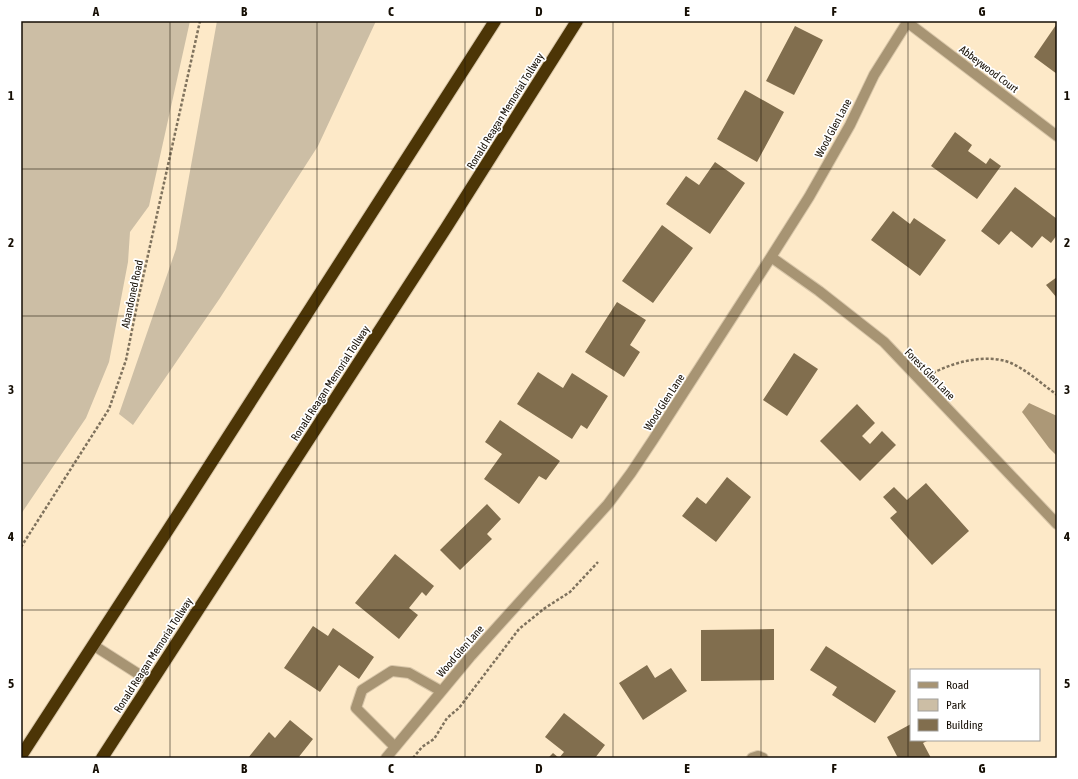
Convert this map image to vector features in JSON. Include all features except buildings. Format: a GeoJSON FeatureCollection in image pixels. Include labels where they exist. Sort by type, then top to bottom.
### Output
{"type":"FeatureCollection","features":[{"type":"Feature","properties":{"kind":"highway"},"geometry":{"type":"LineString","coordinates":[[21,756],[495,21]]}},
{"type":"Feature","properties":{"kind":"highway","name":"Ronald Reagan Memorial Tollway"},"geometry":{"type":"LineString","coordinates":[[102,758],[450,221],[577,21]]}},
{"type":"Feature","properties":{"kind":"street","name":"Abbeywood Court"},"geometry":{"type":"LineString","coordinates":[[907,22],[1057,136]]}},
{"type":"Feature","properties":{"kind":"street","name":"Wood Glen Lane"},"geometry":{"type":"LineString","coordinates":[[386,758],[475,651],[608,504],[653,440],[771,257],[850,125],[874,75],[907,22]]}},
{"type":"Feature","properties":{"kind":"street","name":"Forest Glen Lane"},"geometry":{"type":"LineString","coordinates":[[771,257],[819,291],[884,342],[1057,524]]}},
{"type":"Feature","properties":{"kind":"street"},"geometry":{"type":"LineString","coordinates":[[93,645],[152,682]]}},
{"type":"Feature","properties":{"kind":"street"},"geometry":{"type":"LineString","coordinates":[[395,747],[356,708],[362,690],[392,671],[409,673],[441,692]]}},
{"type":"Feature","properties":{"kind":"street"},"geometry":{"type":"LineString","coordinates":[[752,758],[758,756],[763,758]]}},
{"type":"Feature","properties":{"kind":"path","name":"Abandoned Road"},"geometry":{"type":"LineString","coordinates":[[21,547],[109,409],[126,360],[200,21]]}},
{"type":"Feature","properties":{"kind":"path"},"geometry":{"type":"LineString","coordinates":[[920,380],[946,366],[968,360],[992,359],[1010,363],[1035,377],[1057,395]]}},
{"type":"Feature","properties":{"kind":"path"},"geometry":{"type":"LineString","coordinates":[[413,758],[422,748],[434,739],[447,718],[459,708],[519,630],[545,608],[570,592],[598,562]]}},
{"type":"Feature","properties":{"kind":"green space"},"geometry":{"type":"Polygon","coordinates":[[[21,21],[190,21],[149,206],[130,232],[128,262],[109,362],[86,418],[21,514],[21,21]]]}},
{"type":"Feature","properties":{"kind":"green space"},"geometry":{"type":"Polygon","coordinates":[[[217,21],[376,21],[318,146],[220,298],[133,425],[119,414],[176,249],[217,21]]]}},
{"type":"Feature","properties":{"kind":"shaded area"},"geometry":{"type":"Polygon","coordinates":[[[1029,403],[1057,416],[1057,456],[1049,448],[1022,412],[1029,403]]]}}]}
